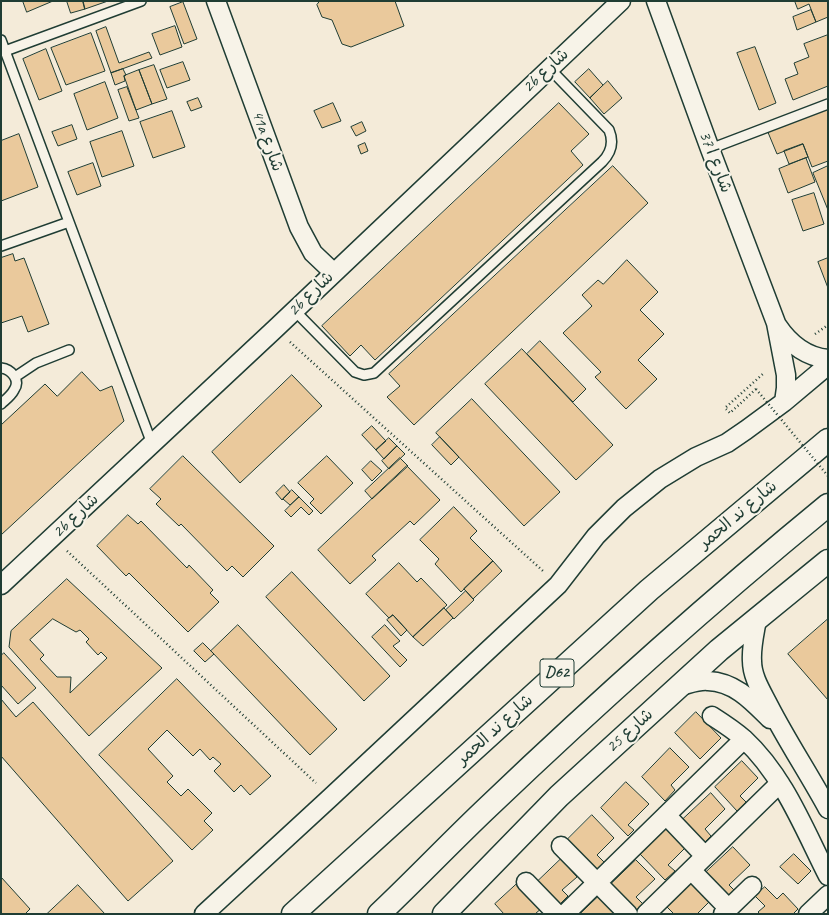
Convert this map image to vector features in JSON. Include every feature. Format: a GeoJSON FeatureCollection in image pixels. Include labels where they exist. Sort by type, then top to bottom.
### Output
{"type":"FeatureCollection","features":[{"type":"Feature","properties":{"kind":"main road","name":"شارع ند الحمر"},"geometry":{"type":"LineString","coordinates":[[293,914],[649,590],[828,440]]}},
{"type":"Feature","properties":{"kind":"main road"},"geometry":{"type":"LineString","coordinates":[[379,914],[487,807],[674,636],[772,551],[828,505]]}},
{"type":"Feature","properties":{"kind":"main road","name":"شارع 25"},"geometry":{"type":"LineString","coordinates":[[444,914],[559,796],[719,650],[828,561]]}},
{"type":"Feature","properties":{"kind":"street","name":"41a شارع"},"geometry":{"type":"LineString","coordinates":[[216,1],[298,228],[313,253],[334,272]]}},
{"type":"Feature","properties":{"kind":"street","name":"2b شارع"},"geometry":{"type":"LineString","coordinates":[[1,585],[275,329],[621,1]]}},
{"type":"Feature","properties":{"kind":"street","name":"شارع ا 37"},"geometry":{"type":"LineString","coordinates":[[656,1],[776,323],[786,375],[784,402]]}},
{"type":"Feature","properties":{"kind":"street","name":"شارع ا 37"},"geometry":{"type":"LineString","coordinates":[[776,323],[782,333],[800,349],[811,355],[828,359]]}},
{"type":"Feature","properties":{"kind":"street"},"geometry":{"type":"LineString","coordinates":[[204,914],[558,585],[596,536],[624,508],[660,479],[696,457],[733,439],[784,402],[828,365]]}},
{"type":"Feature","properties":{"kind":"street"},"geometry":{"type":"LineString","coordinates":[[757,619],[752,661],[755,679],[782,731],[813,780],[828,809]]}},
{"type":"Feature","properties":{"kind":"street"},"geometry":{"type":"LineString","coordinates":[[680,686],[707,681],[720,683],[733,688],[745,694],[782,731]]}},
{"type":"Feature","properties":{"kind":"street"},"geometry":{"type":"LineString","coordinates":[[712,716],[744,739],[780,783],[828,876]]}},
{"type":"Feature","properties":{"kind":"street"},"geometry":{"type":"LineString","coordinates":[[565,914],[744,739]]}},
{"type":"Feature","properties":{"kind":"street"},"geometry":{"type":"LineString","coordinates":[[654,911],[691,870],[780,783]]}},
{"type":"Feature","properties":{"kind":"street"},"geometry":{"type":"LineString","coordinates":[[666,815],[705,856]]}},
{"type":"Feature","properties":{"kind":"street"},"geometry":{"type":"LineString","coordinates":[[561,846],[628,914]]}},
{"type":"Feature","properties":{"kind":"street"},"geometry":{"type":"LineString","coordinates":[[691,870],[726,911],[752,886]]}},
{"type":"Feature","properties":{"kind":"street"},"geometry":{"type":"LineString","coordinates":[[526,882],[557,914]]}},
{"type":"Feature","properties":{"kind":"street"},"geometry":{"type":"LineString","coordinates":[[808,914],[828,895]]}},
{"type":"Feature","properties":{"kind":"lane"},"geometry":{"type":"LineString","coordinates":[[5,50],[141,1]]}},
{"type":"Feature","properties":{"kind":"lane"},"geometry":{"type":"LineString","coordinates":[[1,40],[152,444]]}},
{"type":"Feature","properties":{"kind":"lane"},"geometry":{"type":"LineString","coordinates":[[294,310],[355,372],[364,375],[374,373],[602,162],[607,157],[612,144],[612,136],[609,130],[549,68]]}},
{"type":"Feature","properties":{"kind":"lane"},"geometry":{"type":"LineString","coordinates":[[710,149],[828,104]]}},
{"type":"Feature","properties":{"kind":"lane"},"geometry":{"type":"LineString","coordinates":[[1,246],[69,222]]}},
{"type":"Feature","properties":{"kind":"lane"},"geometry":{"type":"LineString","coordinates":[[15,377],[36,362],[69,350]]}},
{"type":"Feature","properties":{"kind":"lane"},"geometry":{"type":"LineString","coordinates":[[1,368],[12,372],[15,377],[16,389],[1,404]]}},
{"type":"Feature","properties":{"kind":"path"},"geometry":{"type":"LineString","coordinates":[[275,329],[558,585]]}},
{"type":"Feature","properties":{"kind":"path"},"geometry":{"type":"LineString","coordinates":[[741,394],[725,408],[730,413],[756,389],[828,476]]}},
{"type":"Feature","properties":{"kind":"path"},"geometry":{"type":"LineString","coordinates":[[53,538],[331,797]]}},
{"type":"Feature","properties":{"kind":"building"},"geometry":{"type":"Polygon","coordinates":[[[23,1],[53,1],[27,12],[23,1]]]}},
{"type":"Feature","properties":{"kind":"building"},"geometry":{"type":"Polygon","coordinates":[[[67,1],[83,1],[85,9],[71,13],[67,1]]]}},
{"type":"Feature","properties":{"kind":"building"},"geometry":{"type":"Polygon","coordinates":[[[83,1],[108,1],[85,9],[83,1]]]}},
{"type":"Feature","properties":{"kind":"building"},"geometry":{"type":"Polygon","coordinates":[[[320,1],[395,1],[404,26],[351,47],[342,44],[332,20],[322,17],[317,5],[320,1]]]}},
{"type":"Feature","properties":{"kind":"building"},"geometry":{"type":"Polygon","coordinates":[[[795,1],[828,1],[828,17],[816,22],[809,4],[798,9],[795,1]]]}},
{"type":"Feature","properties":{"kind":"building"},"geometry":{"type":"Polygon","coordinates":[[[183,2],[197,39],[184,44],[170,7],[183,2]]]}},
{"type":"Feature","properties":{"kind":"building"},"geometry":{"type":"Polygon","coordinates":[[[811,10],[816,22],[797,30],[793,17],[811,10]]]}},
{"type":"Feature","properties":{"kind":"building"},"geometry":{"type":"Polygon","coordinates":[[[175,26],[182,47],[160,55],[152,34],[175,26]]]}},
{"type":"Feature","properties":{"kind":"building"},"geometry":{"type":"Polygon","coordinates":[[[106,27],[119,63],[149,52],[152,58],[111,73],[96,31],[106,27]]]}},
{"type":"Feature","properties":{"kind":"building"},"geometry":{"type":"Polygon","coordinates":[[[91,33],[105,71],[66,85],[51,48],[91,33]]]}},
{"type":"Feature","properties":{"kind":"building"},"geometry":{"type":"Polygon","coordinates":[[[828,35],[828,86],[793,100],[785,79],[798,74],[794,63],[809,57],[804,44],[828,35]]]}},
{"type":"Feature","properties":{"kind":"building"},"geometry":{"type":"Polygon","coordinates":[[[755,47],[776,103],[759,110],[737,53],[755,47]]]}},
{"type":"Feature","properties":{"kind":"building"},"geometry":{"type":"Polygon","coordinates":[[[46,49],[62,91],[39,100],[23,59],[46,49]]]}},
{"type":"Feature","properties":{"kind":"building"},"geometry":{"type":"Polygon","coordinates":[[[183,62],[190,80],[167,88],[160,70],[183,62]]]}},
{"type":"Feature","properties":{"kind":"building"},"geometry":{"type":"Polygon","coordinates":[[[154,65],[167,99],[152,104],[139,70],[154,65]]]}},
{"type":"Feature","properties":{"kind":"building"},"geometry":{"type":"Polygon","coordinates":[[[123,69],[126,75],[124,76],[125,81],[115,85],[111,73],[123,69]]]}},
{"type":"Feature","properties":{"kind":"building"},"geometry":{"type":"Polygon","coordinates":[[[589,69],[603,85],[590,98],[575,82],[589,69]]]}},
{"type":"Feature","properties":{"kind":"building"},"geometry":{"type":"Polygon","coordinates":[[[139,70],[152,104],[136,110],[124,76],[139,70]]]}},
{"type":"Feature","properties":{"kind":"building"},"geometry":{"type":"Polygon","coordinates":[[[608,81],[622,98],[604,114],[590,98],[608,81]]]}},
{"type":"Feature","properties":{"kind":"building"},"geometry":{"type":"Polygon","coordinates":[[[105,82],[118,118],[87,130],[74,94],[105,82]]]}},
{"type":"Feature","properties":{"kind":"building"},"geometry":{"type":"Polygon","coordinates":[[[127,87],[139,118],[129,121],[118,90],[127,87]]]}},
{"type":"Feature","properties":{"kind":"building"},"geometry":{"type":"Polygon","coordinates":[[[198,98],[202,107],[191,111],[187,102],[198,98]]]}},
{"type":"Feature","properties":{"kind":"building"},"geometry":{"type":"Polygon","coordinates":[[[333,103],[341,121],[322,128],[314,111],[333,103]]]}},
{"type":"Feature","properties":{"kind":"building"},"geometry":{"type":"Polygon","coordinates":[[[559,103],[589,134],[571,151],[583,165],[375,360],[361,345],[350,356],[322,326],[559,103]]]}},
{"type":"Feature","properties":{"kind":"building"},"geometry":{"type":"Polygon","coordinates":[[[828,107],[828,161],[812,167],[803,144],[777,154],[767,130],[828,107]]]}},
{"type":"Feature","properties":{"kind":"building"},"geometry":{"type":"Polygon","coordinates":[[[172,111],[185,147],[153,158],[140,122],[172,111]]]}},
{"type":"Feature","properties":{"kind":"building"},"geometry":{"type":"Polygon","coordinates":[[[362,122],[366,131],[356,136],[351,127],[362,122]]]}},
{"type":"Feature","properties":{"kind":"building"},"geometry":{"type":"Polygon","coordinates":[[[72,125],[77,139],[58,146],[52,132],[72,125]]]}},
{"type":"Feature","properties":{"kind":"building"},"geometry":{"type":"Polygon","coordinates":[[[122,131],[134,166],[102,177],[90,142],[122,131]]]}},
{"type":"Feature","properties":{"kind":"building"},"geometry":{"type":"Polygon","coordinates":[[[19,134],[38,187],[1,201],[1,141],[19,134]]]}},
{"type":"Feature","properties":{"kind":"building"},"geometry":{"type":"Polygon","coordinates":[[[365,143],[368,151],[361,154],[358,146],[365,143]]]}},
{"type":"Feature","properties":{"kind":"building"},"geometry":{"type":"Polygon","coordinates":[[[803,144],[808,157],[789,164],[784,151],[803,144]]]}},
{"type":"Feature","properties":{"kind":"building"},"geometry":{"type":"Polygon","coordinates":[[[806,158],[815,182],[788,193],[779,169],[806,158]]]}},
{"type":"Feature","properties":{"kind":"building"},"geometry":{"type":"Polygon","coordinates":[[[93,163],[101,186],[77,195],[68,172],[93,163]]]}},
{"type":"Feature","properties":{"kind":"building"},"geometry":{"type":"Polygon","coordinates":[[[613,166],[648,203],[414,425],[387,397],[400,386],[389,374],[613,166]]]}},
{"type":"Feature","properties":{"kind":"building"},"geometry":{"type":"Polygon","coordinates":[[[828,166],[828,210],[813,173],[828,166]]]}},
{"type":"Feature","properties":{"kind":"building"},"geometry":{"type":"Polygon","coordinates":[[[814,193],[824,224],[803,231],[792,200],[814,193]]]}},
{"type":"Feature","properties":{"kind":"building"},"geometry":{"type":"Polygon","coordinates":[[[13,254],[15,261],[24,258],[49,324],[28,332],[22,316],[1,323],[1,258],[13,254]]]}},
{"type":"Feature","properties":{"kind":"building"},"geometry":{"type":"Polygon","coordinates":[[[828,258],[828,288],[818,262],[828,258]]]}},
{"type":"Feature","properties":{"kind":"building"},"geometry":{"type":"Polygon","coordinates":[[[627,260],[658,292],[640,310],[664,334],[638,360],[657,379],[626,409],[595,377],[601,372],[563,333],[592,306],[582,295],[598,280],[603,284],[627,260]]]}},
{"type":"Feature","properties":{"kind":"building"},"geometry":{"type":"Polygon","coordinates":[[[540,341],[586,389],[573,402],[527,354],[540,341]]]}},
{"type":"Feature","properties":{"kind":"building"},"geometry":{"type":"Polygon","coordinates":[[[522,349],[613,445],[576,480],[485,384],[522,349]]]}},
{"type":"Feature","properties":{"kind":"building"},"geometry":{"type":"Polygon","coordinates":[[[82,372],[100,391],[112,386],[124,421],[1,535],[1,425],[45,384],[57,396],[82,372]]]}},
{"type":"Feature","properties":{"kind":"building"},"geometry":{"type":"Polygon","coordinates":[[[292,375],[322,406],[240,483],[212,452],[292,375]]]}},
{"type":"Feature","properties":{"kind":"building"},"geometry":{"type":"Polygon","coordinates":[[[472,399],[560,492],[524,526],[436,433],[472,399]]]}},
{"type":"Feature","properties":{"kind":"building"},"geometry":{"type":"Polygon","coordinates":[[[372,426],[386,441],[376,450],[362,435],[372,426]]]}},
{"type":"Feature","properties":{"kind":"building"},"geometry":{"type":"Polygon","coordinates":[[[440,437],[459,457],[451,465],[432,445],[440,437]]]}},
{"type":"Feature","properties":{"kind":"building"},"geometry":{"type":"Polygon","coordinates":[[[389,438],[397,446],[384,459],[376,450],[389,438]]]}},
{"type":"Feature","properties":{"kind":"building"},"geometry":{"type":"Polygon","coordinates":[[[397,446],[405,454],[389,469],[382,461],[397,446]]]}},
{"type":"Feature","properties":{"kind":"building"},"geometry":{"type":"Polygon","coordinates":[[[183,456],[274,546],[243,577],[232,566],[227,571],[181,524],[179,526],[156,504],[161,499],[150,489],[183,456]]]}},
{"type":"Feature","properties":{"kind":"building"},"geometry":{"type":"Polygon","coordinates":[[[327,456],[353,483],[321,514],[310,503],[314,499],[298,483],[327,456]]]}},
{"type":"Feature","properties":{"kind":"building"},"geometry":{"type":"Polygon","coordinates":[[[400,458],[408,466],[372,499],[365,491],[400,458]]]}},
{"type":"Feature","properties":{"kind":"building"},"geometry":{"type":"Polygon","coordinates":[[[371,461],[382,471],[372,481],[362,470],[371,461]]]}},
{"type":"Feature","properties":{"kind":"building"},"geometry":{"type":"Polygon","coordinates":[[[407,466],[440,500],[414,525],[410,521],[372,556],[376,560],[350,584],[318,550],[407,466]]]}},
{"type":"Feature","properties":{"kind":"building"},"geometry":{"type":"Polygon","coordinates":[[[284,485],[290,492],[282,500],[276,493],[284,485]]]}},
{"type":"Feature","properties":{"kind":"building"},"geometry":{"type":"Polygon","coordinates":[[[292,490],[299,497],[290,505],[283,499],[292,490]]]}},
{"type":"Feature","properties":{"kind":"building"},"geometry":{"type":"Polygon","coordinates":[[[299,497],[313,511],[309,515],[301,507],[291,517],[285,511],[299,497]]]}},
{"type":"Feature","properties":{"kind":"building"},"geometry":{"type":"Polygon","coordinates":[[[454,507],[477,531],[470,538],[493,561],[461,592],[435,564],[439,559],[420,540],[454,507]]]}},
{"type":"Feature","properties":{"kind":"building"},"geometry":{"type":"Polygon","coordinates":[[[128,515],[138,524],[141,521],[187,568],[189,565],[213,590],[210,593],[219,602],[188,632],[129,573],[126,576],[97,546],[128,515]]]}},
{"type":"Feature","properties":{"kind":"building"},"geometry":{"type":"Polygon","coordinates":[[[493,561],[502,571],[473,599],[464,589],[493,561]]]}},
{"type":"Feature","properties":{"kind":"building"},"geometry":{"type":"Polygon","coordinates":[[[399,563],[417,582],[421,578],[447,605],[413,637],[393,615],[389,618],[366,594],[399,563]]]}},
{"type":"Feature","properties":{"kind":"building"},"geometry":{"type":"Polygon","coordinates":[[[292,572],[390,676],[364,701],[266,597],[292,572]]]}},
{"type":"Feature","properties":{"kind":"building"},"geometry":{"type":"Polygon","coordinates":[[[67,579],[162,668],[89,736],[9,647],[11,631],[67,579]],[[53,619],[30,640],[44,655],[40,659],[57,677],[71,677],[70,693],[107,658],[101,652],[98,655],[86,642],[89,639],[80,630],[76,632],[53,619]]]}},
{"type":"Feature","properties":{"kind":"building"},"geometry":{"type":"Polygon","coordinates":[[[466,591],[474,600],[454,619],[446,610],[466,591]]]}},
{"type":"Feature","properties":{"kind":"building"},"geometry":{"type":"Polygon","coordinates":[[[444,608],[453,618],[423,646],[413,637],[444,608]]]}},
{"type":"Feature","properties":{"kind":"building"},"geometry":{"type":"Polygon","coordinates":[[[393,615],[407,630],[401,636],[387,620],[393,615]]]}},
{"type":"Feature","properties":{"kind":"building"},"geometry":{"type":"Polygon","coordinates":[[[828,619],[828,700],[788,654],[828,619]]]}},
{"type":"Feature","properties":{"kind":"building"},"geometry":{"type":"Polygon","coordinates":[[[238,625],[337,729],[310,755],[211,651],[238,625]]]}},
{"type":"Feature","properties":{"kind":"building"},"geometry":{"type":"Polygon","coordinates":[[[385,625],[400,641],[393,646],[407,660],[400,667],[372,637],[385,625]]]}},
{"type":"Feature","properties":{"kind":"building"},"geometry":{"type":"Polygon","coordinates":[[[203,643],[214,654],[205,662],[194,651],[203,643]]]}},
{"type":"Feature","properties":{"kind":"building"},"geometry":{"type":"Polygon","coordinates":[[[4,653],[36,688],[18,704],[1,685],[1,656],[4,653]]]}},
{"type":"Feature","properties":{"kind":"building"},"geometry":{"type":"Polygon","coordinates":[[[177,679],[271,776],[250,795],[241,785],[234,792],[214,771],[221,764],[213,757],[210,760],[200,749],[193,756],[167,730],[148,749],[173,776],[167,782],[181,796],[188,789],[212,813],[204,821],[213,830],[192,850],[99,755],[177,679]]]}},
{"type":"Feature","properties":{"kind":"building"},"geometry":{"type":"Polygon","coordinates":[[[1,699],[16,717],[33,702],[173,861],[128,901],[1,756],[1,699]]]}},
{"type":"Feature","properties":{"kind":"building"},"geometry":{"type":"Polygon","coordinates":[[[696,712],[721,738],[700,759],[675,733],[696,712]]]}},
{"type":"Feature","properties":{"kind":"building"},"geometry":{"type":"Polygon","coordinates":[[[670,748],[689,767],[671,785],[675,790],[665,801],[642,777],[670,748]]]}},
{"type":"Feature","properties":{"kind":"building"},"geometry":{"type":"Polygon","coordinates":[[[742,761],[758,778],[740,796],[746,802],[737,811],[715,787],[742,761]]]}},
{"type":"Feature","properties":{"kind":"building"},"geometry":{"type":"Polygon","coordinates":[[[626,782],[649,804],[628,825],[634,830],[628,836],[601,808],[626,782]]]}},
{"type":"Feature","properties":{"kind":"building"},"geometry":{"type":"Polygon","coordinates":[[[711,793],[725,809],[705,829],[711,836],[702,845],[680,822],[711,793]]]}},
{"type":"Feature","properties":{"kind":"building"},"geometry":{"type":"Polygon","coordinates":[[[592,815],[614,838],[597,855],[604,862],[594,872],[565,842],[592,815]]]}},
{"type":"Feature","properties":{"kind":"building"},"geometry":{"type":"Polygon","coordinates":[[[666,828],[685,848],[668,865],[675,871],[665,880],[640,854],[666,828]]]}},
{"type":"Feature","properties":{"kind":"building"},"geometry":{"type":"Polygon","coordinates":[[[733,847],[750,865],[729,885],[735,891],[725,900],[702,876],[733,847]]]}},
{"type":"Feature","properties":{"kind":"building"},"geometry":{"type":"Polygon","coordinates":[[[794,854],[811,871],[798,884],[780,867],[794,854]]]}},
{"type":"Feature","properties":{"kind":"building"},"geometry":{"type":"Polygon","coordinates":[[[561,859],[577,877],[562,890],[568,896],[558,906],[536,883],[561,859]]]}},
{"type":"Feature","properties":{"kind":"building"},"geometry":{"type":"Polygon","coordinates":[[[636,860],[655,879],[636,897],[643,904],[633,913],[608,887],[636,860]]]}},
{"type":"Feature","properties":{"kind":"building"},"geometry":{"type":"Polygon","coordinates":[[[1,877],[30,909],[25,914],[1,914],[1,877]]]}},
{"type":"Feature","properties":{"kind":"building"},"geometry":{"type":"Polygon","coordinates":[[[692,878],[713,898],[697,914],[674,914],[665,905],[692,878]]]}},
{"type":"Feature","properties":{"kind":"building"},"geometry":{"type":"Polygon","coordinates":[[[519,882],[543,907],[535,914],[504,914],[495,904],[519,882]]]}},
{"type":"Feature","properties":{"kind":"building"},"geometry":{"type":"Polygon","coordinates":[[[78,885],[105,914],[47,914],[78,885]]]}},
{"type":"Feature","properties":{"kind":"building"},"geometry":{"type":"Polygon","coordinates":[[[765,887],[777,899],[783,893],[798,909],[793,914],[760,914],[758,912],[765,906],[755,896],[765,887]]]}},
{"type":"Feature","properties":{"kind":"building"},"geometry":{"type":"Polygon","coordinates":[[[599,896],[617,914],[580,914],[599,896]]]}}]}
